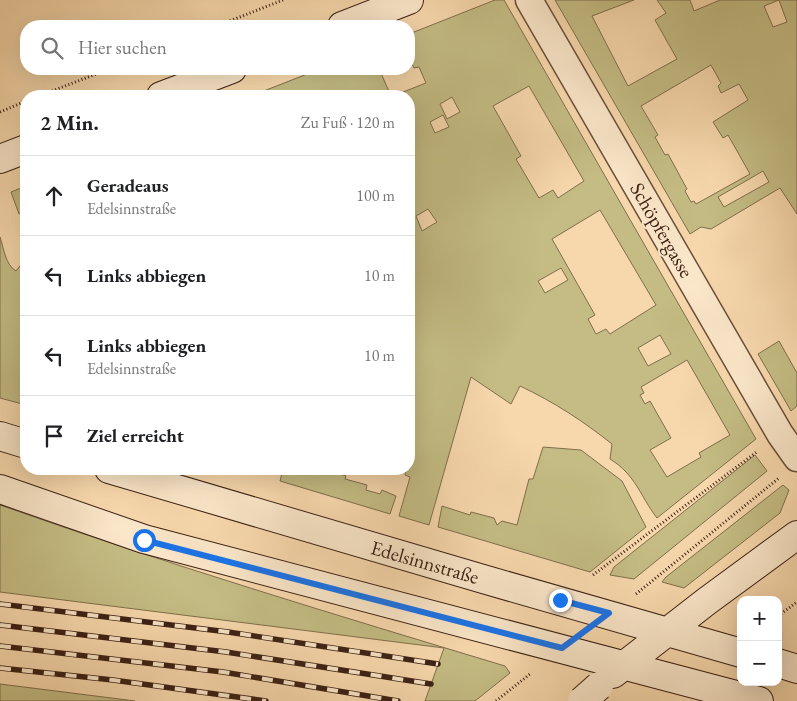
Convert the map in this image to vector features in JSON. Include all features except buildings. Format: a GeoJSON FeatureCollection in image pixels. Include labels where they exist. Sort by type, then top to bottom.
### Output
{"type":"FeatureCollection","features":[{"type":"Feature","properties":{"kind":"main road"},"geometry":{"type":"LineString","coordinates":[[357,20],[409,0]]}},
{"type":"Feature","properties":{"kind":"main road"},"geometry":{"type":"LineString","coordinates":[[177,90],[216,75]]}},
{"type":"Feature","properties":{"kind":"main road"},"geometry":{"type":"LineString","coordinates":[[0,159],[20,151]]}},
{"type":"Feature","properties":{"kind":"main road"},"geometry":{"type":"LineString","coordinates":[[0,436],[20,442]]}},
{"type":"Feature","properties":{"kind":"main road","name":"Edelsinnstraße"},"geometry":{"type":"LineString","coordinates":[[129,475],[337,538],[609,613],[667,632],[737,651]]}},
{"type":"Feature","properties":{"kind":"main road"},"geometry":{"type":"LineString","coordinates":[[0,489],[144,540],[562,648],[758,701]]}},
{"type":"Feature","properties":{"kind":"main road"},"geometry":{"type":"LineString","coordinates":[[590,694],[667,632],[797,535]]}},
{"type":"Feature","properties":{"kind":"main road"},"geometry":{"type":"LineString","coordinates":[[782,664],[797,669]]}},
{"type":"Feature","properties":{"kind":"street","name":"Schöpfergasse"},"geometry":{"type":"LineString","coordinates":[[528,0],[780,434],[790,467]]}},
{"type":"Feature","properties":{"kind":"path"},"geometry":{"type":"LineString","coordinates":[[232,20],[283,0]]}},
{"type":"Feature","properties":{"kind":"path"},"geometry":{"type":"LineString","coordinates":[[55,90],[93,75]]}},
{"type":"Feature","properties":{"kind":"path"},"geometry":{"type":"LineString","coordinates":[[0,112],[20,104]]}},
{"type":"Feature","properties":{"kind":"path"},"geometry":{"type":"LineString","coordinates":[[593,576],[780,434]]}},
{"type":"Feature","properties":{"kind":"path"},"geometry":{"type":"LineString","coordinates":[[609,613],[642,590],[790,467]]}},
{"type":"Feature","properties":{"kind":"path"},"geometry":{"type":"LineString","coordinates":[[782,613],[797,602]]}},
{"type":"Feature","properties":{"kind":"path"},"geometry":{"type":"LineString","coordinates":[[496,701],[562,648]]}},
{"type":"Feature","properties":{"kind":"shaded area"},"geometry":{"type":"Polygon","coordinates":[[[495,0],[504,0],[756,439],[657,518],[632,479],[619,465],[610,459],[612,444],[579,420],[533,392],[520,386],[511,404],[471,377],[429,525],[399,516],[410,477],[405,475],[415,475],[415,90],[408,90],[426,83],[419,67],[415,68],[415,32],[495,0]],[[529,86],[493,106],[521,156],[516,159],[539,198],[553,190],[558,198],[584,181],[529,86]],[[452,97],[440,104],[447,119],[460,112],[452,97]],[[443,115],[430,122],[435,133],[449,127],[443,115]],[[428,209],[416,216],[422,231],[437,222],[428,209]],[[600,210],[552,239],[595,315],[588,319],[596,334],[606,329],[610,334],[656,305],[600,210]],[[561,268],[538,281],[545,293],[568,280],[561,268]],[[660,335],[638,348],[648,366],[671,354],[660,335]],[[687,360],[641,387],[644,393],[640,395],[645,404],[650,401],[671,438],[650,450],[667,477],[701,457],[699,453],[730,435],[687,360]]]}},
{"type":"Feature","properties":{"kind":"shaded area"},"geometry":{"type":"Polygon","coordinates":[[[555,0],[634,0],[592,16],[628,86],[677,59],[655,20],[666,13],[657,0],[690,0],[694,11],[720,0],[779,0],[797,0],[797,214],[780,188],[711,229],[701,227],[690,234],[555,0]],[[779,0],[764,6],[773,27],[787,22],[779,0]],[[711,65],[641,106],[658,135],[655,137],[665,155],[668,154],[687,189],[685,191],[691,202],[694,201],[696,204],[750,174],[728,135],[723,138],[713,122],[748,100],[739,84],[721,93],[718,86],[721,83],[711,65]],[[763,171],[718,197],[724,207],[769,182],[763,171]]]}},
{"type":"Feature","properties":{"kind":"shaded area"},"geometry":{"type":"Polygon","coordinates":[[[305,75],[382,75],[388,90],[266,90],[305,75]]]}},
{"type":"Feature","properties":{"kind":"shaded area"},"geometry":{"type":"Polygon","coordinates":[[[20,188],[19,214],[11,192],[20,188]]]}},
{"type":"Feature","properties":{"kind":"shaded area"},"geometry":{"type":"Polygon","coordinates":[[[0,237],[9,264],[16,271],[20,266],[20,403],[0,398],[0,237]]]}},
{"type":"Feature","properties":{"kind":"shaded area"},"geometry":{"type":"Polygon","coordinates":[[[779,341],[797,373],[797,406],[791,411],[758,354],[779,341]]]}},
{"type":"Feature","properties":{"kind":"shaded area"},"geometry":{"type":"Polygon","coordinates":[[[543,447],[581,450],[622,481],[646,527],[590,572],[438,527],[442,506],[470,515],[471,512],[494,518],[497,525],[502,521],[517,525],[529,479],[533,479],[543,447]]]}},
{"type":"Feature","properties":{"kind":"shaded area"},"geometry":{"type":"Polygon","coordinates":[[[755,455],[767,471],[634,579],[610,575],[614,567],[755,455]]]}},
{"type":"Feature","properties":{"kind":"shaded area"},"geometry":{"type":"Polygon","coordinates":[[[282,475],[343,475],[346,476],[345,479],[367,485],[366,490],[380,494],[382,490],[396,496],[390,514],[280,481],[282,475]]]}},
{"type":"Feature","properties":{"kind":"shaded area"},"geometry":{"type":"Polygon","coordinates":[[[783,485],[789,490],[780,513],[684,588],[662,582],[666,577],[783,485]]]}},
{"type":"Feature","properties":{"kind":"shaded area"},"geometry":{"type":"Polygon","coordinates":[[[0,505],[189,568],[505,666],[510,673],[475,701],[425,701],[444,648],[0,592],[0,505]]]}},
{"type":"Feature","properties":{"kind":"shaded area"},"geometry":{"type":"Polygon","coordinates":[[[0,684],[135,701],[0,701],[0,684]]]}},
{"type":"Feature","properties":{"kind":"railway"},"geometry":{"type":"LineString","coordinates":[[0,604],[228,632],[438,664]]}},
{"type":"Feature","properties":{"kind":"railway"},"geometry":{"type":"LineString","coordinates":[[0,625],[226,652],[431,684]]}},
{"type":"Feature","properties":{"kind":"railway"},"geometry":{"type":"LineString","coordinates":[[0,646],[223,672],[398,701]]}},
{"type":"Feature","properties":{"kind":"railway"},"geometry":{"type":"LineString","coordinates":[[0,668],[113,680],[266,701]]}},
{"type":"Feature","properties":{"kind":"route"},"geometry":{"type":"LineString","coordinates":[[144,540],[562,648],[609,613],[560,600]]}}]}
